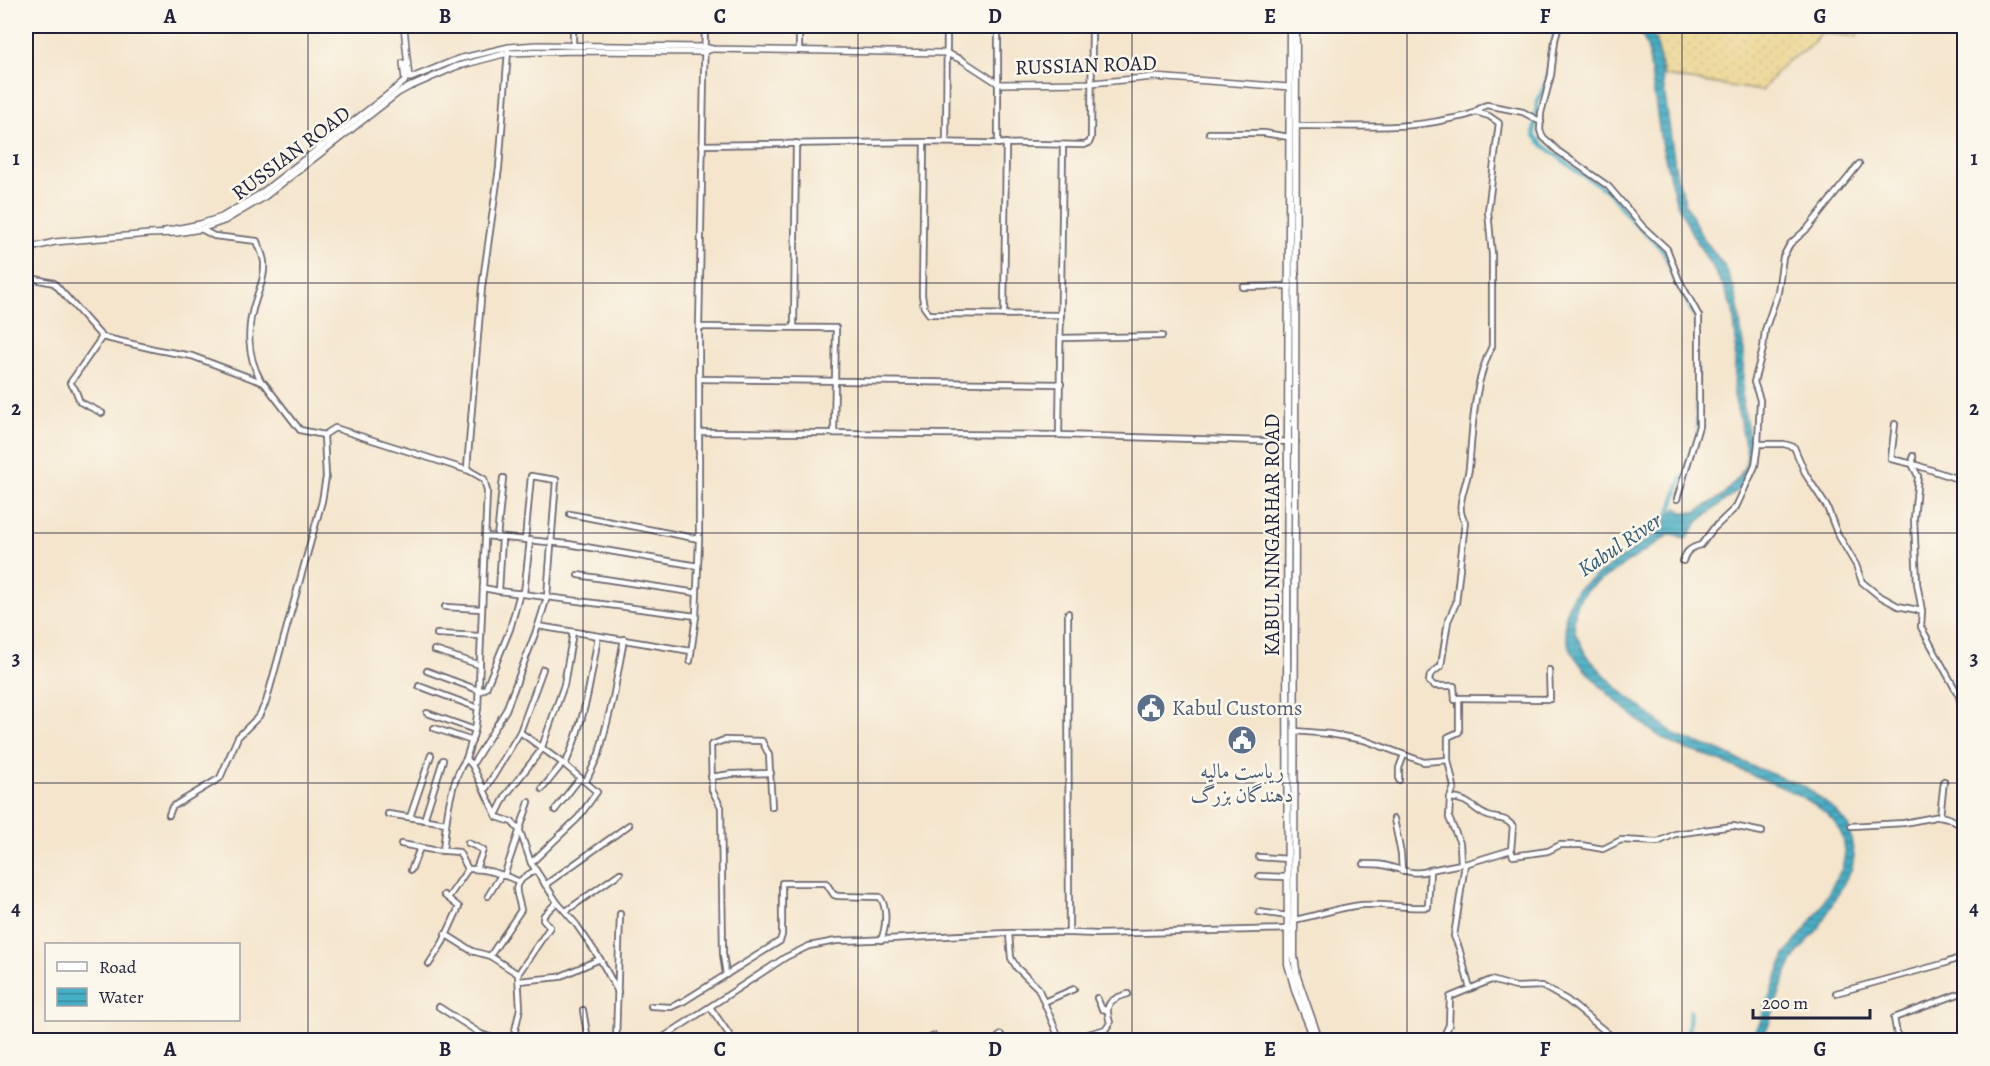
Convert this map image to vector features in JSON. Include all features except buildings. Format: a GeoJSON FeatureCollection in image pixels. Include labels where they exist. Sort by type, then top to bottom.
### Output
{"type":"FeatureCollection","features":[{"type":"Feature","properties":{"kind":"highway","name":"KABUL NINGARHAR ROAD"},"geometry":{"type":"LineString","coordinates":[[1290,26],[1289,137],[1293,226],[1296,442],[1291,978],[1317,1041]]}},
{"type":"Feature","properties":{"kind":"highway","name":"KABUL NINGARHAR ROAD"},"geometry":{"type":"LineString","coordinates":[[1291,918],[1288,877],[1288,442],[1290,286],[1297,126],[1296,26]]}},
{"type":"Feature","properties":{"kind":"main road"},"geometry":{"type":"LineString","coordinates":[[404,26],[407,86],[411,86]]}},
{"type":"Feature","properties":{"kind":"main road","name":"RUSSIAN ROAD"},"geometry":{"type":"LineString","coordinates":[[149,234],[200,224],[222,217],[260,195],[407,80],[458,59],[508,50],[573,45],[704,49]]}},
{"type":"Feature","properties":{"kind":"main road","name":"RUSSIAN ROAD"},"geometry":{"type":"LineString","coordinates":[[26,249],[56,242],[177,233],[201,229],[224,221],[263,198],[398,93],[455,67],[508,50],[712,49],[946,53],[962,60],[999,84],[1092,83],[1154,78],[1289,87]]}},
{"type":"Feature","properties":{"kind":"street"},"geometry":{"type":"LineString","coordinates":[[573,26],[573,45]]}},
{"type":"Feature","properties":{"kind":"street"},"geometry":{"type":"LineString","coordinates":[[690,661],[696,616],[699,539],[699,327],[705,26]]}},
{"type":"Feature","properties":{"kind":"street"},"geometry":{"type":"LineString","coordinates":[[799,26],[799,51]]}},
{"type":"Feature","properties":{"kind":"street"},"geometry":{"type":"LineString","coordinates":[[946,142],[947,26]]}},
{"type":"Feature","properties":{"kind":"street"},"geometry":{"type":"LineString","coordinates":[[998,26],[998,144]]}},
{"type":"Feature","properties":{"kind":"street"},"geometry":{"type":"LineString","coordinates":[[702,145],[924,142],[1089,144],[1091,138],[1092,26]]}},
{"type":"Feature","properties":{"kind":"street"},"geometry":{"type":"LineString","coordinates":[[1559,26],[1540,130],[1546,142],[1608,186],[1667,249],[1679,280],[1699,316],[1700,426],[1677,499]]}},
{"type":"Feature","properties":{"kind":"street"},"geometry":{"type":"LineString","coordinates":[[470,471],[467,468],[482,288],[499,168],[508,50]]}},
{"type":"Feature","properties":{"kind":"street"},"geometry":{"type":"LineString","coordinates":[[1297,126],[1364,128],[1404,126],[1449,119],[1487,105],[1512,109],[1540,122]]}},
{"type":"Feature","properties":{"kind":"street"},"geometry":{"type":"LineString","coordinates":[[1478,110],[1499,123],[1488,211],[1492,255],[1492,346],[1474,399],[1469,471],[1461,507],[1462,518],[1465,522],[1456,603],[1448,621],[1441,666],[1430,675],[1430,682],[1434,686],[1454,686],[1455,700],[1459,698],[1550,699],[1549,670]]}},
{"type":"Feature","properties":{"kind":"street"},"geometry":{"type":"LineString","coordinates":[[1209,133],[1264,133],[1289,137]]}},
{"type":"Feature","properties":{"kind":"street"},"geometry":{"type":"LineString","coordinates":[[924,142],[922,295],[924,307],[929,314],[1061,315]]}},
{"type":"Feature","properties":{"kind":"street"},"geometry":{"type":"LineString","coordinates":[[794,327],[796,143]]}},
{"type":"Feature","properties":{"kind":"street"},"geometry":{"type":"LineString","coordinates":[[1004,315],[1006,143]]}},
{"type":"Feature","properties":{"kind":"street"},"geometry":{"type":"LineString","coordinates":[[1059,435],[1063,145]]}},
{"type":"Feature","properties":{"kind":"street"},"geometry":{"type":"LineString","coordinates":[[1683,561],[1686,553],[1692,547],[1701,545],[1713,529],[1736,507],[1755,466],[1760,400],[1754,382],[1763,349],[1765,330],[1778,292],[1783,257],[1790,244],[1808,228],[1859,164]]}},
{"type":"Feature","properties":{"kind":"street"},"geometry":{"type":"LineString","coordinates":[[201,229],[214,236],[257,241],[264,261],[263,280],[250,317],[250,350],[254,368],[261,382]]}},
{"type":"Feature","properties":{"kind":"street"},"geometry":{"type":"LineString","coordinates":[[26,277],[54,284],[102,337],[192,356],[264,383],[300,430],[324,435],[335,428],[470,471],[484,479],[486,484],[485,536],[478,708],[472,741],[456,782],[446,822],[443,851]]}},
{"type":"Feature","properties":{"kind":"street"},"geometry":{"type":"LineString","coordinates":[[1243,287],[1290,286]]}},
{"type":"Feature","properties":{"kind":"street"},"geometry":{"type":"LineString","coordinates":[[699,327],[836,328],[834,433]]}},
{"type":"Feature","properties":{"kind":"street"},"geometry":{"type":"LineString","coordinates":[[1061,338],[1162,336]]}},
{"type":"Feature","properties":{"kind":"street"},"geometry":{"type":"LineString","coordinates":[[102,337],[70,383],[80,402],[102,413]]}},
{"type":"Feature","properties":{"kind":"street"},"geometry":{"type":"LineString","coordinates":[[700,379],[1060,384]]}},
{"type":"Feature","properties":{"kind":"street"},"geometry":{"type":"LineString","coordinates":[[1894,424],[1891,459],[1965,481]]}},
{"type":"Feature","properties":{"kind":"street"},"geometry":{"type":"LineString","coordinates":[[700,432],[1059,435],[1296,442]]}},
{"type":"Feature","properties":{"kind":"street"},"geometry":{"type":"LineString","coordinates":[[169,815],[172,807],[220,778],[238,737],[259,716],[266,702],[322,501],[326,477],[324,435]]}},
{"type":"Feature","properties":{"kind":"street"},"geometry":{"type":"LineString","coordinates":[[1758,444],[1784,444],[1794,447],[1806,476],[1827,507],[1837,533],[1856,565],[1862,582],[1878,595],[1898,606],[1922,611]]}},
{"type":"Feature","properties":{"kind":"street"},"geometry":{"type":"LineString","coordinates":[[1913,456],[1913,464],[1918,476],[1914,519],[1922,631],[1959,696],[1965,718]]}},
{"type":"Feature","properties":{"kind":"street"},"geometry":{"type":"LineString","coordinates":[[427,671],[481,691],[486,688],[522,593],[531,476],[556,480],[547,597],[506,710],[472,765]]}},
{"type":"Feature","properties":{"kind":"street"},"geometry":{"type":"LineString","coordinates":[[499,591],[503,478]]}},
{"type":"Feature","properties":{"kind":"street"},"geometry":{"type":"LineString","coordinates":[[570,514],[699,539]]}},
{"type":"Feature","properties":{"kind":"street"},"geometry":{"type":"LineString","coordinates":[[485,536],[551,543],[698,566]]}},
{"type":"Feature","properties":{"kind":"street"},"geometry":{"type":"LineString","coordinates":[[578,575],[697,592]]}},
{"type":"Feature","properties":{"kind":"street"},"geometry":{"type":"LineString","coordinates":[[483,588],[696,616]]}},
{"type":"Feature","properties":{"kind":"street"},"geometry":{"type":"LineString","coordinates":[[445,607],[482,609]]}},
{"type":"Feature","properties":{"kind":"street"},"geometry":{"type":"LineString","coordinates":[[1068,613],[1069,932]]}},
{"type":"Feature","properties":{"kind":"street"},"geometry":{"type":"LineString","coordinates":[[538,626],[691,651]]}},
{"type":"Feature","properties":{"kind":"street"},"geometry":{"type":"LineString","coordinates":[[496,815],[507,795],[542,748],[564,685],[573,632]]}},
{"type":"Feature","properties":{"kind":"street"},"geometry":{"type":"LineString","coordinates":[[437,634],[481,636]]}},
{"type":"Feature","properties":{"kind":"street"},"geometry":{"type":"LineString","coordinates":[[542,789],[564,764],[574,744],[588,698],[598,636]]}},
{"type":"Feature","properties":{"kind":"street"},"geometry":{"type":"LineString","coordinates":[[555,810],[583,779],[599,754],[613,699],[624,639]]}},
{"type":"Feature","properties":{"kind":"street"},"geometry":{"type":"LineString","coordinates":[[434,650],[480,665]]}},
{"type":"Feature","properties":{"kind":"street"},"geometry":{"type":"LineString","coordinates":[[485,790],[520,732],[543,669]]}},
{"type":"Feature","properties":{"kind":"street"},"geometry":{"type":"LineString","coordinates":[[419,687],[478,708]]}},
{"type":"Feature","properties":{"kind":"street"},"geometry":{"type":"LineString","coordinates":[[1459,698],[1459,732],[1448,737],[1448,760],[1454,787],[1450,798],[1449,818],[1460,843],[1463,864],[1454,936],[1470,989]]}},
{"type":"Feature","properties":{"kind":"street"},"geometry":{"type":"LineString","coordinates":[[427,713],[475,730]]}},
{"type":"Feature","properties":{"kind":"street"},"geometry":{"type":"LineString","coordinates":[[434,728],[472,741]]}},
{"type":"Feature","properties":{"kind":"street"},"geometry":{"type":"LineString","coordinates":[[1295,731],[1364,740],[1424,762],[1448,760]]}},
{"type":"Feature","properties":{"kind":"street"},"geometry":{"type":"LineString","coordinates":[[520,732],[596,789],[596,796],[578,818],[531,863]]}},
{"type":"Feature","properties":{"kind":"street"},"geometry":{"type":"LineString","coordinates":[[726,975],[723,954],[721,807],[712,790],[711,746],[724,740],[762,741],[769,755],[772,807]]}},
{"type":"Feature","properties":{"kind":"street"},"geometry":{"type":"LineString","coordinates":[[410,817],[431,755]]}},
{"type":"Feature","properties":{"kind":"street"},"geometry":{"type":"LineString","coordinates":[[1399,780],[1399,768],[1404,755]]}},
{"type":"Feature","properties":{"kind":"street"},"geometry":{"type":"LineString","coordinates":[[466,759],[472,765],[496,815],[516,825],[520,831],[531,863],[557,903],[566,911],[600,959],[618,992]]}},
{"type":"Feature","properties":{"kind":"street"},"geometry":{"type":"LineString","coordinates":[[424,820],[443,760]]}},
{"type":"Feature","properties":{"kind":"street"},"geometry":{"type":"LineString","coordinates":[[711,777],[771,773]]}},
{"type":"Feature","properties":{"kind":"street"},"geometry":{"type":"LineString","coordinates":[[1940,816],[1944,781]]}},
{"type":"Feature","properties":{"kind":"street"},"geometry":{"type":"LineString","coordinates":[[1450,798],[1460,798],[1487,816],[1505,818],[1514,826],[1511,849],[1513,856],[1548,850],[1560,845],[1581,845],[1603,849],[1621,840],[1658,842],[1675,834],[1733,826],[1762,832]]}},
{"type":"Feature","properties":{"kind":"street"},"geometry":{"type":"LineString","coordinates":[[488,896],[502,875],[529,802]]}},
{"type":"Feature","properties":{"kind":"street"},"geometry":{"type":"LineString","coordinates":[[388,814],[446,822]]}},
{"type":"Feature","properties":{"kind":"street"},"geometry":{"type":"LineString","coordinates":[[1851,826],[1904,823],[1940,816],[1965,827]]}},
{"type":"Feature","properties":{"kind":"street"},"geometry":{"type":"LineString","coordinates":[[1395,819],[1402,871]]}},
{"type":"Feature","properties":{"kind":"street"},"geometry":{"type":"LineString","coordinates":[[545,885],[629,825]]}},
{"type":"Feature","properties":{"kind":"street"},"geometry":{"type":"LineString","coordinates":[[468,843],[483,850],[476,869]]}},
{"type":"Feature","properties":{"kind":"street"},"geometry":{"type":"LineString","coordinates":[[401,844],[459,852],[468,870]]}},
{"type":"Feature","properties":{"kind":"street"},"geometry":{"type":"LineString","coordinates":[[411,870],[420,848]]}},
{"type":"Feature","properties":{"kind":"street"},"geometry":{"type":"LineString","coordinates":[[1364,864],[1423,873],[1463,864],[1511,849]]}},
{"type":"Feature","properties":{"kind":"street"},"geometry":{"type":"LineString","coordinates":[[1260,857],[1288,859]]}},
{"type":"Feature","properties":{"kind":"street"},"geometry":{"type":"LineString","coordinates":[[429,964],[443,942],[459,907],[446,896],[468,870],[476,869],[502,875],[520,882]]}},
{"type":"Feature","properties":{"kind":"street"},"geometry":{"type":"LineString","coordinates":[[490,956],[522,910],[515,892],[520,882],[536,870]]}},
{"type":"Feature","properties":{"kind":"street"},"geometry":{"type":"LineString","coordinates":[[1259,912],[1291,918],[1317,916],[1342,908],[1363,905],[1428,907],[1430,870]]}},
{"type":"Feature","properties":{"kind":"street"},"geometry":{"type":"LineString","coordinates":[[566,911],[620,873]]}},
{"type":"Feature","properties":{"kind":"street"},"geometry":{"type":"LineString","coordinates":[[1259,876],[1288,877]]}},
{"type":"Feature","properties":{"kind":"street"},"geometry":{"type":"LineString","coordinates":[[651,1006],[670,1007],[780,941],[782,884],[825,883],[834,895],[880,897],[883,901],[885,922],[881,940]]}},
{"type":"Feature","properties":{"kind":"street"},"geometry":{"type":"LineString","coordinates":[[513,1041],[520,1008],[518,974],[550,927],[543,919],[544,915],[557,903]]}},
{"type":"Feature","properties":{"kind":"street"},"geometry":{"type":"LineString","coordinates":[[604,1041],[616,1040],[620,914]]}},
{"type":"Feature","properties":{"kind":"street"},"geometry":{"type":"LineString","coordinates":[[659,1041],[786,957],[809,946],[836,941],[1069,932],[1097,934],[1291,929]]}},
{"type":"Feature","properties":{"kind":"street"},"geometry":{"type":"LineString","coordinates":[[445,934],[472,951],[490,956],[518,974]]}},
{"type":"Feature","properties":{"kind":"street"},"geometry":{"type":"LineString","coordinates":[[1010,934],[1011,958],[1017,968],[1038,988],[1060,1041]]}},
{"type":"Feature","properties":{"kind":"street"},"geometry":{"type":"LineString","coordinates":[[1836,993],[1962,957],[1965,972]]}},
{"type":"Feature","properties":{"kind":"street"},"geometry":{"type":"LineString","coordinates":[[519,981],[559,977],[600,959]]}},
{"type":"Feature","properties":{"kind":"street"},"geometry":{"type":"LineString","coordinates":[[1436,1041],[1442,1039],[1449,1025],[1450,997],[1491,981],[1516,987],[1542,986],[1566,1000],[1616,1041]]}},
{"type":"Feature","properties":{"kind":"street"},"geometry":{"type":"LineString","coordinates":[[1044,1002],[1074,988]]}},
{"type":"Feature","properties":{"kind":"street"},"geometry":{"type":"LineString","coordinates":[[1898,1041],[1894,1018],[1965,992]]}},
{"type":"Feature","properties":{"kind":"street"},"geometry":{"type":"LineString","coordinates":[[1067,1041],[1087,1038],[1103,1031],[1110,1023],[1107,1011],[1110,1001],[1128,994]]}},
{"type":"Feature","properties":{"kind":"street"},"geometry":{"type":"LineString","coordinates":[[1097,998],[1102,1009],[1107,1011]]}},
{"type":"Feature","properties":{"kind":"street"},"geometry":{"type":"LineString","coordinates":[[438,1007],[481,1034],[498,1041]]}},
{"type":"Feature","properties":{"kind":"street"},"geometry":{"type":"LineString","coordinates":[[710,1007],[732,1041]]}},
{"type":"Feature","properties":{"kind":"street"},"geometry":{"type":"LineString","coordinates":[[583,1010],[588,1041]]}},
{"type":"Feature","properties":{"kind":"street"},"geometry":{"type":"LineString","coordinates":[[995,1041],[1001,1035]]}},
{"type":"Feature","properties":{"kind":"street"},"geometry":{"type":"LineString","coordinates":[[926,1041],[934,1036]]}},
{"type":"Feature","properties":{"kind":"sand"},"geometry":{"type":"Polygon","coordinates":[[[1649,26],[1858,26],[1857,37],[1820,33],[1809,48],[1787,61],[1762,91],[1664,76],[1656,41],[1649,26]]]}},
{"type":"Feature","properties":{"kind":"water"},"geometry":{"type":"Polygon","coordinates":[[[1639,26],[1649,26],[1658,48],[1676,173],[1686,204],[1701,235],[1724,266],[1733,287],[1738,306],[1744,353],[1742,400],[1752,452],[1749,471],[1739,489],[1698,522],[1687,538],[1669,535],[1590,587],[1576,605],[1575,632],[1586,655],[1619,690],[1677,736],[1716,749],[1754,767],[1806,787],[1837,812],[1849,827],[1854,856],[1852,868],[1819,928],[1798,952],[1786,974],[1769,1024],[1761,1040],[1748,1040],[1759,1025],[1785,955],[1816,915],[1841,870],[1845,850],[1841,834],[1832,820],[1802,797],[1720,761],[1675,745],[1650,729],[1618,703],[1589,674],[1571,650],[1566,634],[1567,608],[1580,587],[1664,528],[1666,514],[1669,516],[1677,508],[1683,512],[1696,512],[1722,496],[1739,477],[1746,464],[1747,453],[1734,395],[1736,338],[1733,311],[1724,287],[1692,234],[1676,201],[1661,142],[1648,50],[1639,26]]]}},
{"type":"Feature","properties":{"kind":"waterway"},"geometry":{"type":"LineString","coordinates":[[1556,26],[1547,79],[1537,104],[1534,135],[1578,172],[1608,191],[1633,222],[1663,250],[1675,280],[1696,318],[1697,328]]}},
{"type":"Feature","properties":{"kind":"waterway"},"geometry":{"type":"LineString","coordinates":[[1697,368],[1697,427]]}},
{"type":"Feature","properties":{"kind":"waterway","name":"Kabul River"},"geometry":{"type":"LineString","coordinates":[[1668,518],[1682,477]]}},
{"type":"Feature","properties":{"kind":"waterway"},"geometry":{"type":"LineString","coordinates":[[1681,1040],[1688,1034],[1690,1011]]}},
{"type":"Feature","properties":{"kind":"place","name":"Kabul Customs"},"geometry":{"type":"Point","coordinates":[1151,708]}},
{"type":"Feature","properties":{"kind":"place","name":"ریاست مالیه دهندگان بزرگ"},"geometry":{"type":"Point","coordinates":[1242,740]}}]}
